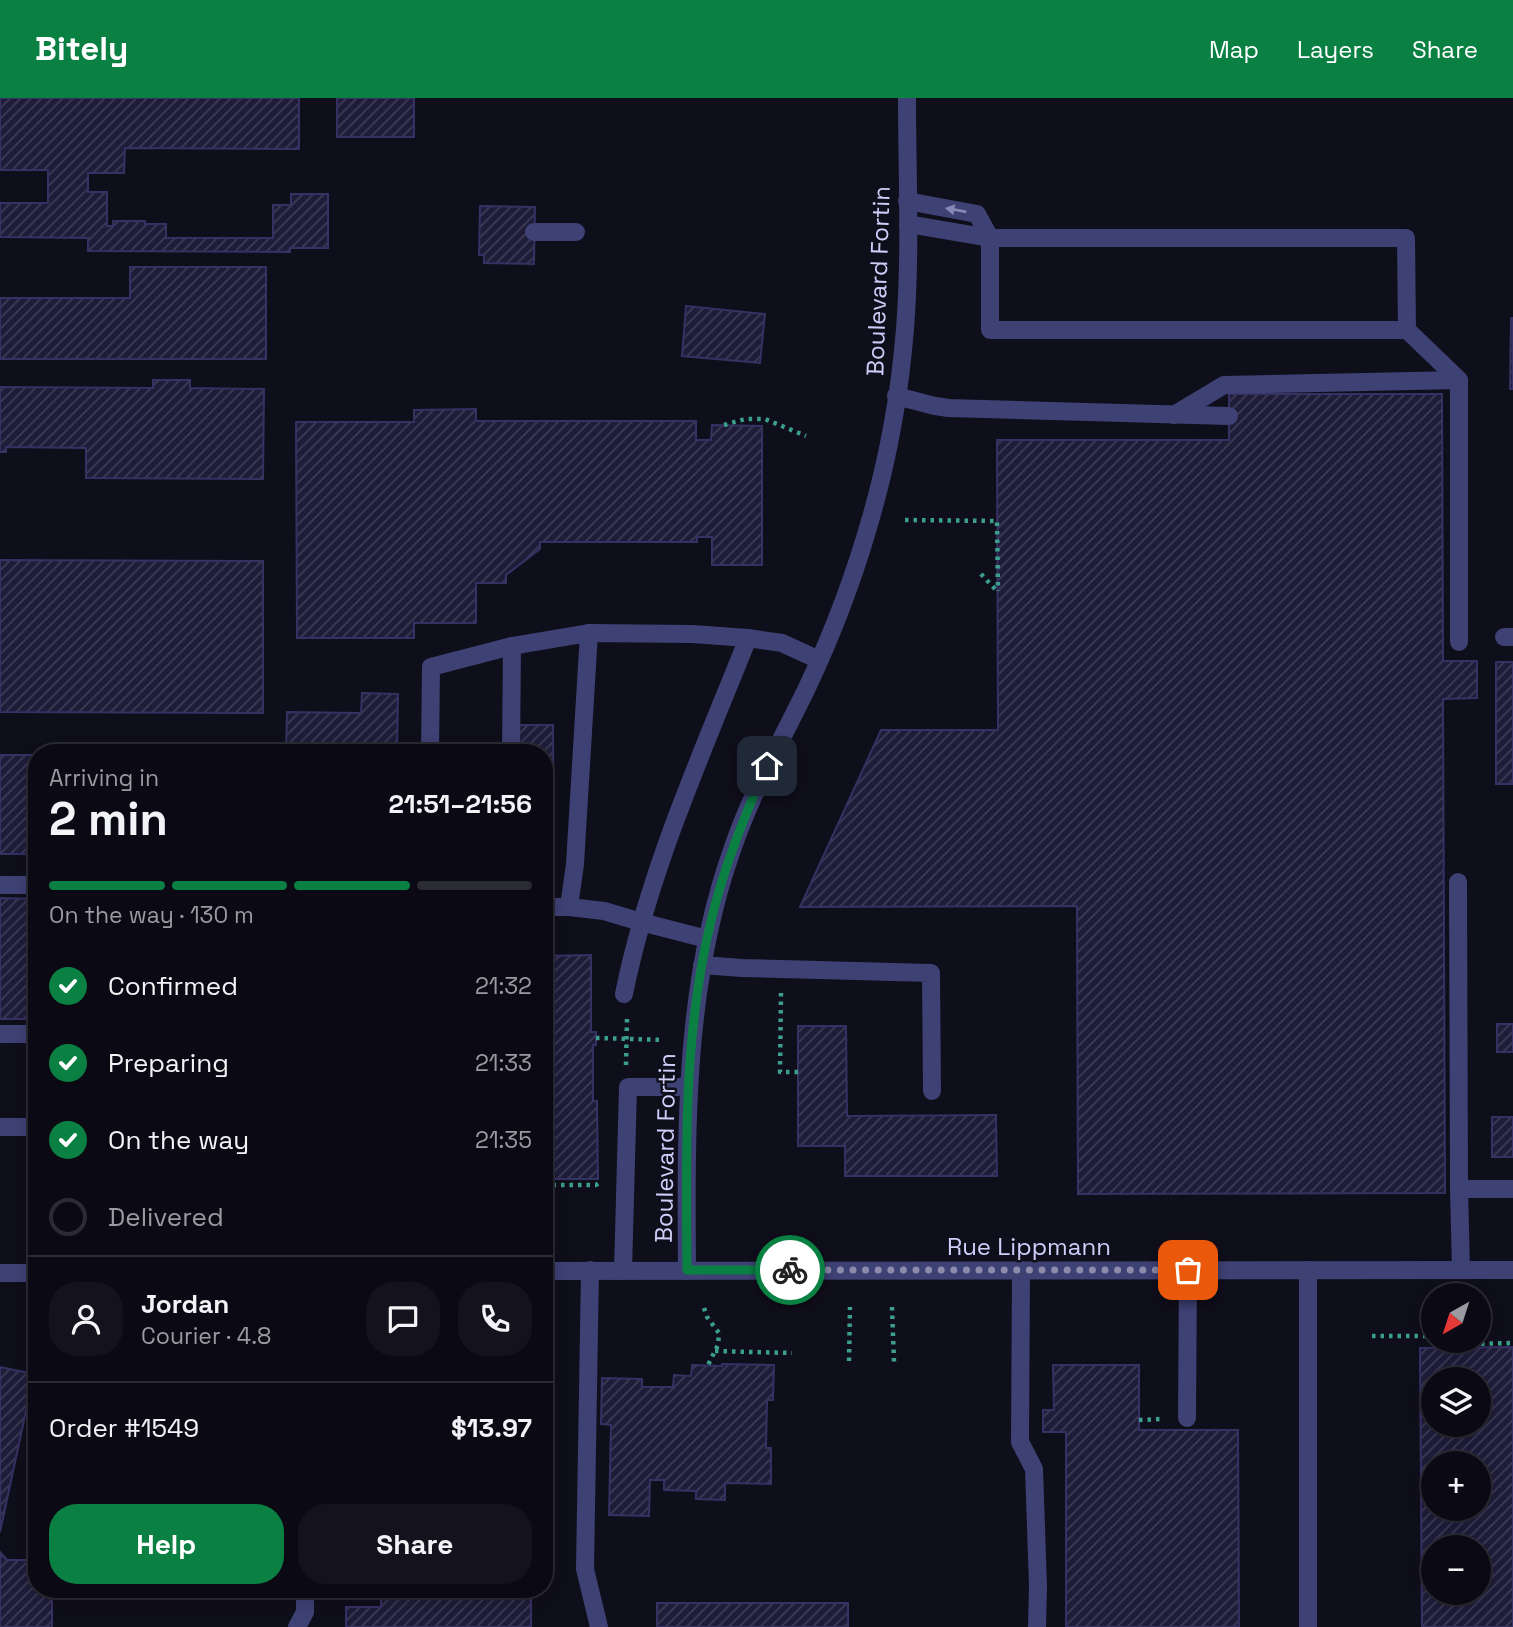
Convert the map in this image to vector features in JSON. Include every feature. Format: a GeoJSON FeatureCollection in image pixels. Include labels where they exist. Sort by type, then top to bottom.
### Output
{"type":"FeatureCollection","features":[{"type":"Feature","properties":{"kind":"street","name":"Boulevard Fortin"},"geometry":{"type":"LineString","coordinates":[[687,1270],[689,1087],[693,1030],[707,939],[719,890],[742,821],[819,660],[847,593],[873,512],[890,438],[905,328],[907,98]]}},
{"type":"Feature","properties":{"kind":"street"},"geometry":{"type":"LineString","coordinates":[[907,201],[977,214],[990,239],[990,330],[1407,330],[1458,380],[1459,642]]}},
{"type":"Feature","properties":{"kind":"street"},"geometry":{"type":"LineString","coordinates":[[908,224],[990,239],[1406,238],[1407,330]]}},
{"type":"Feature","properties":{"kind":"street"},"geometry":{"type":"LineString","coordinates":[[534,232],[576,232]]}},
{"type":"Feature","properties":{"kind":"street"},"geometry":{"type":"LineString","coordinates":[[1174,415],[1224,386],[1458,380]]}},
{"type":"Feature","properties":{"kind":"street"},"geometry":{"type":"LineString","coordinates":[[897,397],[949,408],[1229,416]]}},
{"type":"Feature","properties":{"kind":"street"},"geometry":{"type":"LineString","coordinates":[[430,744],[431,667],[512,646],[589,633],[681,634],[782,643],[819,660]]}},
{"type":"Feature","properties":{"kind":"street"},"geometry":{"type":"LineString","coordinates":[[569,907],[575,864],[589,633]]}},
{"type":"Feature","properties":{"kind":"street"},"geometry":{"type":"LineString","coordinates":[[626,1000],[631,959],[641,922],[684,798],[748,638]]}},
{"type":"Feature","properties":{"kind":"street"},"geometry":{"type":"LineString","coordinates":[[511,744],[512,646]]}},
{"type":"Feature","properties":{"kind":"street"},"geometry":{"type":"LineString","coordinates":[[1458,882],[1461,1270]]}},
{"type":"Feature","properties":{"kind":"street"},"geometry":{"type":"LineString","coordinates":[[0,885],[28,885]]}},
{"type":"Feature","properties":{"kind":"street"},"geometry":{"type":"LineString","coordinates":[[553,907],[604,911],[707,939]]}},
{"type":"Feature","properties":{"kind":"street"},"geometry":{"type":"LineString","coordinates":[[702,965],[782,970],[931,972],[932,1091]]}},
{"type":"Feature","properties":{"kind":"street"},"geometry":{"type":"LineString","coordinates":[[0,1034],[28,1034]]}},
{"type":"Feature","properties":{"kind":"street"},"geometry":{"type":"LineString","coordinates":[[623,1271],[628,1087],[689,1087]]}},
{"type":"Feature","properties":{"kind":"street"},"geometry":{"type":"LineString","coordinates":[[0,1127],[28,1127]]}},
{"type":"Feature","properties":{"kind":"street"},"geometry":{"type":"LineString","coordinates":[[1459,1189],[1513,1189]]}},
{"type":"Feature","properties":{"kind":"street"},"geometry":{"type":"LineString","coordinates":[[590,1270],[585,1569],[599,1627]]}},
{"type":"Feature","properties":{"kind":"street"},"geometry":{"type":"LineString","coordinates":[[1021,1270],[1020,1442],[1034,1469],[1037,1627]]}},
{"type":"Feature","properties":{"kind":"street"},"geometry":{"type":"LineString","coordinates":[[1187,1418],[1188,1270]]}},
{"type":"Feature","properties":{"kind":"street"},"geometry":{"type":"LineString","coordinates":[[1308,1270],[1308,1627]]}},
{"type":"Feature","properties":{"kind":"street","name":"Rue Lippmann"},"geometry":{"type":"LineString","coordinates":[[553,1271],[1513,1270]]}},
{"type":"Feature","properties":{"kind":"street"},"geometry":{"type":"LineString","coordinates":[[0,1273],[28,1273]]}},
{"type":"Feature","properties":{"kind":"street"},"geometry":{"type":"LineString","coordinates":[[297,1627],[305,1612],[305,1598]]}},
{"type":"Feature","properties":{"kind":"path"},"geometry":{"type":"LineString","coordinates":[[724,425],[745,419],[765,419],[806,436]]}},
{"type":"Feature","properties":{"kind":"path"},"geometry":{"type":"LineString","coordinates":[[905,520],[998,520],[998,591],[981,574]]}},
{"type":"Feature","properties":{"kind":"path"},"geometry":{"type":"LineString","coordinates":[[782,970],[780,1072],[797,1072]]}},
{"type":"Feature","properties":{"kind":"path"},"geometry":{"type":"LineString","coordinates":[[626,1000],[626,1062]]}},
{"type":"Feature","properties":{"kind":"path"},"geometry":{"type":"LineString","coordinates":[[596,1038],[664,1040]]}},
{"type":"Feature","properties":{"kind":"path"},"geometry":{"type":"LineString","coordinates":[[553,1185],[596,1185]]}},
{"type":"Feature","properties":{"kind":"path"},"geometry":{"type":"LineString","coordinates":[[849,1361],[850,1307]]}},
{"type":"Feature","properties":{"kind":"path"},"geometry":{"type":"LineString","coordinates":[[892,1307],[894,1362]]}},
{"type":"Feature","properties":{"kind":"path"},"geometry":{"type":"LineString","coordinates":[[704,1308],[719,1333],[718,1345],[708,1365]]}},
{"type":"Feature","properties":{"kind":"path"},"geometry":{"type":"LineString","coordinates":[[1372,1336],[1421,1336]]}},
{"type":"Feature","properties":{"kind":"path"},"geometry":{"type":"LineString","coordinates":[[1491,1343],[1513,1343]]}},
{"type":"Feature","properties":{"kind":"path"},"geometry":{"type":"LineString","coordinates":[[715,1351],[792,1353]]}},
{"type":"Feature","properties":{"kind":"path"},"geometry":{"type":"LineString","coordinates":[[1139,1420],[1164,1419]]}},
{"type":"Feature","properties":{"kind":"building"},"geometry":{"type":"Polygon","coordinates":[[[0,98],[299,98],[299,149],[125,148],[124,173],[88,173],[88,192],[107,192],[107,226],[113,226],[113,221],[166,224],[166,238],[273,238],[273,205],[291,205],[291,194],[328,194],[328,248],[290,248],[290,252],[88,251],[88,238],[0,237],[0,203],[48,203],[48,170],[0,170],[0,98]]]}},
{"type":"Feature","properties":{"kind":"building"},"geometry":{"type":"Polygon","coordinates":[[[337,98],[414,98],[414,137],[337,137],[337,98]]]}},
{"type":"Feature","properties":{"kind":"building"},"geometry":{"type":"Polygon","coordinates":[[[480,206],[535,207],[534,264],[484,263],[484,255],[479,255],[480,206]]]}},
{"type":"Feature","properties":{"kind":"building"},"geometry":{"type":"Polygon","coordinates":[[[130,267],[266,267],[266,359],[0,359],[0,298],[130,298],[130,267]]]}},
{"type":"Feature","properties":{"kind":"building"},"geometry":{"type":"Polygon","coordinates":[[[686,306],[765,314],[760,363],[682,356],[686,306]]]}},
{"type":"Feature","properties":{"kind":"building"},"geometry":{"type":"Polygon","coordinates":[[[1513,318],[1513,389],[1510,389],[1513,318]]]}},
{"type":"Feature","properties":{"kind":"building"},"geometry":{"type":"Polygon","coordinates":[[[153,380],[190,380],[190,388],[264,389],[263,479],[86,478],[86,448],[6,447],[6,452],[0,452],[0,387],[153,388],[153,380]]]}},
{"type":"Feature","properties":{"kind":"building"},"geometry":{"type":"Polygon","coordinates":[[[1229,394],[1442,394],[1443,661],[1477,661],[1477,698],[1443,699],[1445,1193],[1078,1194],[1077,906],[800,907],[881,730],[998,730],[997,440],[1229,440],[1229,394]]]}},
{"type":"Feature","properties":{"kind":"building"},"geometry":{"type":"Polygon","coordinates":[[[476,409],[476,421],[696,421],[696,440],[711,440],[712,425],[762,426],[762,565],[712,565],[712,537],[697,537],[697,542],[540,542],[540,549],[506,575],[506,583],[476,583],[476,623],[414,623],[414,638],[297,638],[296,422],[414,422],[414,410],[476,409]]]}},
{"type":"Feature","properties":{"kind":"building"},"geometry":{"type":"Polygon","coordinates":[[[0,560],[263,561],[263,713],[0,712],[0,560]]]}},
{"type":"Feature","properties":{"kind":"building"},"geometry":{"type":"Polygon","coordinates":[[[1496,662],[1513,662],[1513,784],[1496,784],[1496,662]]]}},
{"type":"Feature","properties":{"kind":"building"},"geometry":{"type":"Polygon","coordinates":[[[362,693],[398,694],[397,744],[286,744],[287,712],[361,713],[362,693]]]}},
{"type":"Feature","properties":{"kind":"building"},"geometry":{"type":"Polygon","coordinates":[[[518,725],[553,725],[554,878],[553,744],[519,744],[518,725]]]}},
{"type":"Feature","properties":{"kind":"building"},"geometry":{"type":"Polygon","coordinates":[[[0,755],[28,755],[28,854],[0,854],[0,755]]]}},
{"type":"Feature","properties":{"kind":"building"},"geometry":{"type":"Polygon","coordinates":[[[0,898],[28,899],[28,1019],[0,1019],[0,898]]]}},
{"type":"Feature","properties":{"kind":"building"},"geometry":{"type":"Polygon","coordinates":[[[591,955],[591,1032],[596,1032],[596,1045],[593,1045],[593,1101],[597,1101],[598,1179],[553,1179],[553,956],[591,955]]]}},
{"type":"Feature","properties":{"kind":"building"},"geometry":{"type":"Polygon","coordinates":[[[1497,1024],[1513,1024],[1513,1052],[1497,1052],[1497,1024]]]}},
{"type":"Feature","properties":{"kind":"building"},"geometry":{"type":"Polygon","coordinates":[[[798,1026],[846,1026],[847,1116],[996,1115],[997,1176],[845,1176],[845,1146],[798,1146],[798,1026]]]}},
{"type":"Feature","properties":{"kind":"building"},"geometry":{"type":"Polygon","coordinates":[[[1492,1117],[1513,1117],[1513,1157],[1492,1157],[1492,1117]]]}},
{"type":"Feature","properties":{"kind":"building"},"geometry":{"type":"Polygon","coordinates":[[[1491,1347],[1513,1347],[1513,1627],[1422,1627],[1422,1605],[1491,1605],[1491,1535],[1421,1535],[1421,1521],[1491,1521],[1491,1451],[1421,1451],[1421,1488],[1420,1348],[1421,1353],[1491,1353],[1491,1347]]]}},
{"type":"Feature","properties":{"kind":"building"},"geometry":{"type":"Polygon","coordinates":[[[692,1365],[774,1365],[773,1400],[767,1400],[766,1448],[771,1448],[771,1484],[725,1483],[725,1500],[696,1499],[696,1491],[664,1490],[664,1480],[650,1480],[649,1516],[609,1515],[611,1425],[601,1424],[602,1378],[642,1379],[642,1387],[673,1387],[674,1375],[691,1376],[692,1365]]]}},
{"type":"Feature","properties":{"kind":"building"},"geometry":{"type":"Polygon","coordinates":[[[1053,1365],[1139,1365],[1139,1430],[1238,1430],[1239,1627],[1066,1627],[1066,1432],[1043,1432],[1043,1410],[1054,1410],[1053,1365]]]}},
{"type":"Feature","properties":{"kind":"building"},"geometry":{"type":"Polygon","coordinates":[[[0,1367],[28,1373],[28,1402],[0,1532],[0,1367]]]}},
{"type":"Feature","properties":{"kind":"building"},"geometry":{"type":"Polygon","coordinates":[[[0,1552],[7,1560],[28,1560],[28,1598],[52,1598],[52,1627],[0,1627],[0,1552]]]}},
{"type":"Feature","properties":{"kind":"building"},"geometry":{"type":"Polygon","coordinates":[[[381,1598],[531,1598],[531,1627],[346,1627],[346,1607],[381,1607],[381,1598]]]}},
{"type":"Feature","properties":{"kind":"building"},"geometry":{"type":"Polygon","coordinates":[[[657,1603],[848,1603],[848,1627],[657,1627],[657,1603]]]}},
{"type":"Feature","properties":{"kind":"way so far"},"geometry":{"type":"LineString","coordinates":[[790,1270],[1188,1270]]}},
{"type":"Feature","properties":{"kind":"route"},"geometry":{"type":"LineString","coordinates":[[767,766],[730,853],[711,920],[699,981],[689,1087],[687,1270],[790,1270]]}}]}
